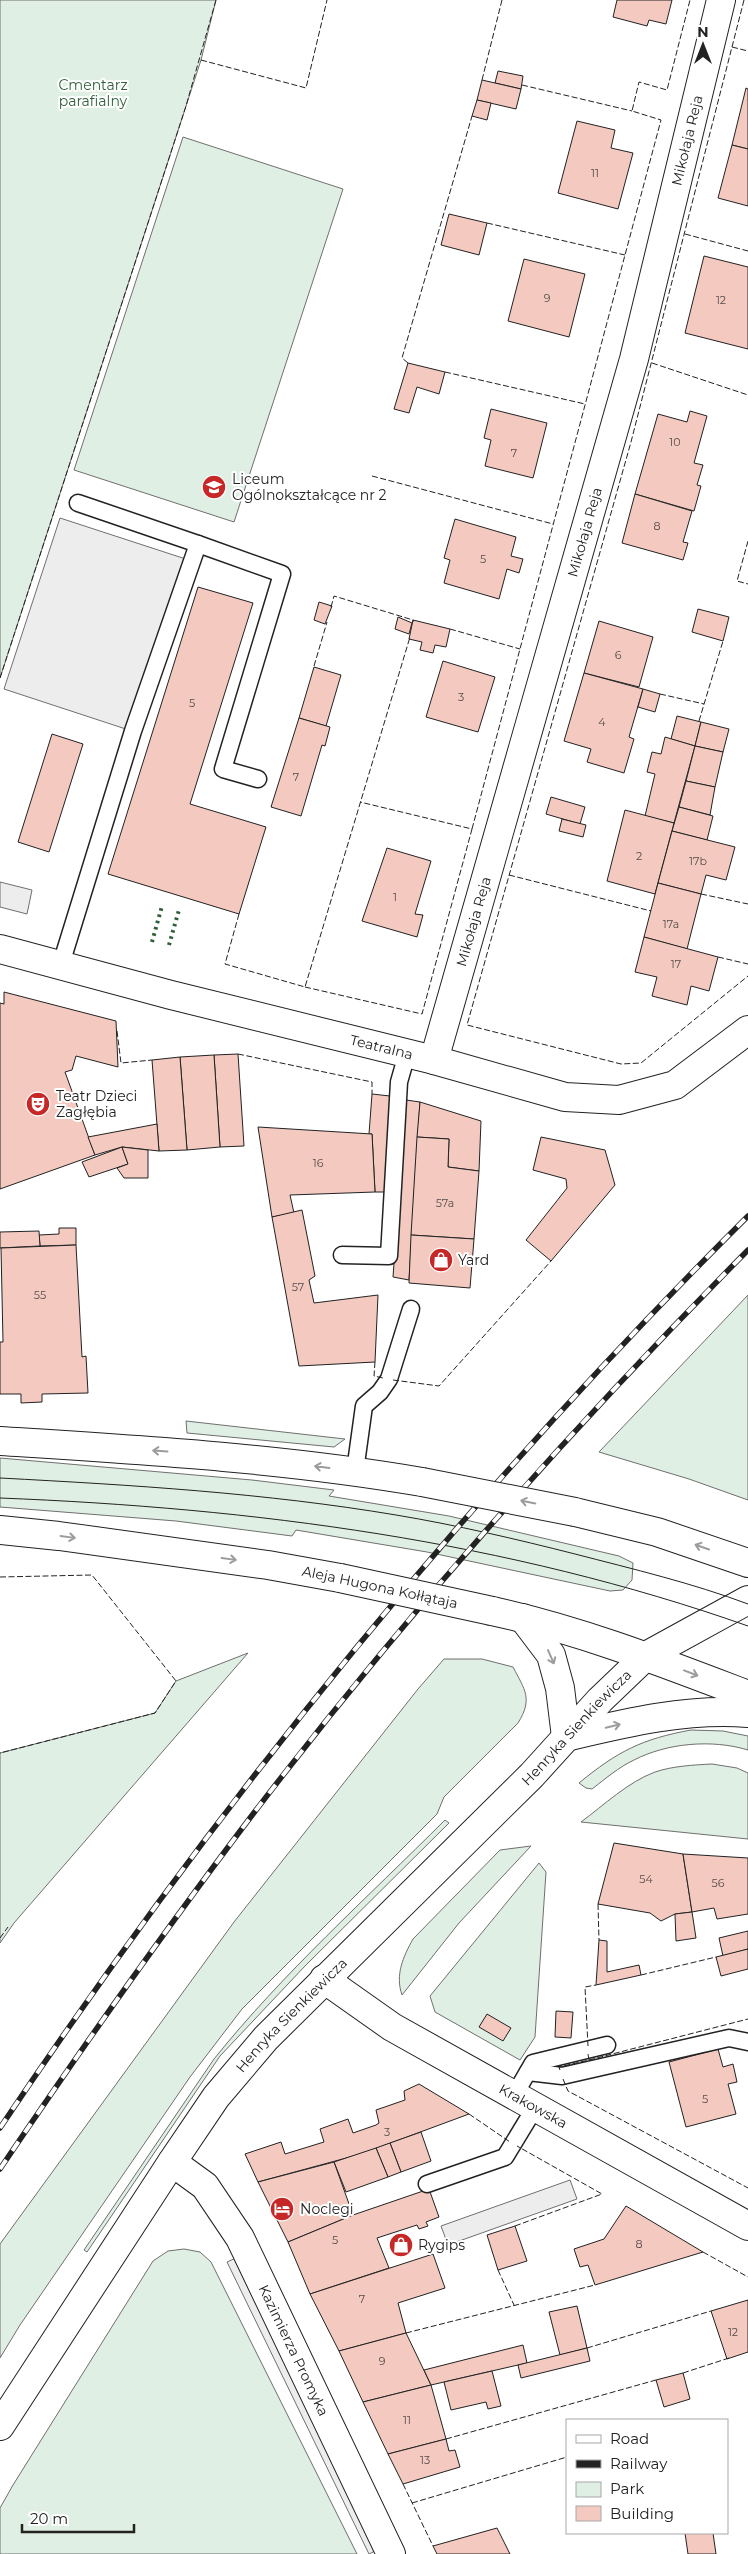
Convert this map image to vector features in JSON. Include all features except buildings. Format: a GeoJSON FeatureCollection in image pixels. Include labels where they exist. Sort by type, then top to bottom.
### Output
{"type":"FeatureCollection","features":[{"type":"Feature","properties":{"kind":"street","name":"Mikołaja Reja"},"geometry":{"type":"LineString","coordinates":[[434,1060],[634,360],[722,0]]}},
{"type":"Feature","properties":{"kind":"street","name":"Teatralna"},"geometry":{"type":"LineString","coordinates":[[0,949],[171,995],[434,1060],[566,1097],[620,1100],[676,1085],[748,1030]]}},
{"type":"Feature","properties":{"kind":"street"},"geometry":{"type":"LineString","coordinates":[[0,1441],[210,1454],[355,1471],[576,1512],[658,1532],[748,1563]]}},
{"type":"Feature","properties":{"kind":"street","name":"Aleja Hugona Kołłątaja"},"geometry":{"type":"LineString","coordinates":[[0,1530],[268,1564],[492,1611],[523,1618],[646,1656],[748,1695]]}},
{"type":"Feature","properties":{"kind":"street","name":"Henryka Sienkiewicza"},"geometry":{"type":"LineString","coordinates":[[0,2426],[216,2097],[266,2038],[532,1775],[566,1737],[646,1656],[748,1600]]}},
{"type":"Feature","properties":{"kind":"street"},"geometry":{"type":"LineString","coordinates":[[523,1618],[552,1655],[560,1688],[566,1737],[649,1718],[729,1711],[748,1713]]}},
{"type":"Feature","properties":{"kind":"street","name":"Krakowska"},"geometry":{"type":"LineString","coordinates":[[324,1979],[392,2027],[527,2091],[748,2226]]}},
{"type":"Feature","properties":{"kind":"street","name":"Kazimierza Promyka"},"geometry":{"type":"LineString","coordinates":[[172,2162],[205,2186],[240,2238],[391,2554]]}},
{"type":"Feature","properties":{"kind":"lane"},"geometry":{"type":"LineString","coordinates":[[78,502],[282,574],[223,769],[258,779]]}},
{"type":"Feature","properties":{"kind":"lane"},"geometry":{"type":"LineString","coordinates":[[61,964],[133,731],[198,544]]}},
{"type":"Feature","properties":{"kind":"lane"},"geometry":{"type":"LineString","coordinates":[[342,1255],[389,1256],[399,1082],[407,1054]]}},
{"type":"Feature","properties":{"kind":"lane"},"geometry":{"type":"LineString","coordinates":[[355,1471],[364,1406],[380,1392],[389,1379],[412,1309]]}},
{"type":"Feature","properties":{"kind":"lane"},"geometry":{"type":"LineString","coordinates":[[527,2091],[562,2076],[729,2038],[748,2042]]}},
{"type":"Feature","properties":{"kind":"lane"},"geometry":{"type":"LineString","coordinates":[[427,2184],[506,2157],[534,2063],[607,2045]]}},
{"type":"Feature","properties":{"kind":"green space","name":"Cmentarz parafialny"},"geometry":{"type":"Polygon","coordinates":[[[0,0],[216,0],[201,60],[0,678],[0,0]]]}},
{"type":"Feature","properties":{"kind":"green space"},"geometry":{"type":"Polygon","coordinates":[[[183,137],[343,189],[234,522],[74,470],[183,137]]]}},
{"type":"Feature","properties":{"kind":"green space"},"geometry":{"type":"Polygon","coordinates":[[[748,1295],[748,1500],[689,1479],[599,1452],[748,1295]]]}},
{"type":"Feature","properties":{"kind":"green space"},"geometry":{"type":"Polygon","coordinates":[[[186,1421],[345,1439],[334,1447],[187,1433],[186,1421]]]}},
{"type":"Feature","properties":{"kind":"green space"},"geometry":{"type":"Polygon","coordinates":[[[0,1458],[252,1480],[334,1490],[329,1496],[449,1516],[619,1556],[633,1563],[632,1580],[623,1590],[610,1591],[427,1552],[296,1530],[292,1536],[176,1521],[0,1507],[0,1458]]]}},
{"type":"Feature","properties":{"kind":"green space"},"geometry":{"type":"Polygon","coordinates":[[[248,1653],[14,1923],[0,1943],[0,1753],[155,1713],[176,1681],[248,1653]]]}},
{"type":"Feature","properties":{"kind":"green space"},"geometry":{"type":"Polygon","coordinates":[[[444,1659],[482,1659],[513,1667],[526,1695],[523,1715],[518,1723],[444,1797],[437,1814],[242,2009],[190,2077],[20,2325],[0,2358],[0,2244],[234,1922],[418,1689],[444,1659]]]}},
{"type":"Feature","properties":{"kind":"green space"},"geometry":{"type":"Polygon","coordinates":[[[691,1730],[723,1731],[748,1736],[748,1750],[705,1744],[675,1746],[647,1754],[628,1763],[592,1789],[586,1788],[579,1783],[606,1762],[631,1748],[644,1742],[691,1730]]]}},
{"type":"Feature","properties":{"kind":"green space"},"geometry":{"type":"Polygon","coordinates":[[[712,1764],[737,1768],[748,1773],[748,1839],[581,1822],[645,1776],[669,1768],[712,1764]]]}},
{"type":"Feature","properties":{"kind":"green space"},"geometry":{"type":"Polygon","coordinates":[[[445,1820],[449,1823],[305,1966],[220,2056],[87,2252],[84,2250],[214,2059],[268,1996],[445,1820]]]}},
{"type":"Feature","properties":{"kind":"green space"},"geometry":{"type":"Polygon","coordinates":[[[531,1846],[459,1923],[402,1995],[399,1980],[401,1966],[413,1939],[500,1850],[531,1846]]]}},
{"type":"Feature","properties":{"kind":"green space"},"geometry":{"type":"Polygon","coordinates":[[[539,1863],[546,1872],[535,2037],[520,2060],[435,2012],[430,1996],[539,1863]]]}},
{"type":"Feature","properties":{"kind":"green space"},"geometry":{"type":"Polygon","coordinates":[[[184,2249],[200,2252],[211,2262],[357,2554],[0,2554],[0,2508],[13,2485],[153,2261],[168,2251],[184,2249]]]}},
{"type":"Feature","properties":{"kind":"shaded area"},"geometry":{"type":"Polygon","coordinates":[[[60,518],[198,563],[141,734],[4,689],[60,518]]]}},
{"type":"Feature","properties":{"kind":"shaded area"},"geometry":{"type":"Polygon","coordinates":[[[0,882],[32,890],[27,914],[0,907],[0,882]]]}},
{"type":"Feature","properties":{"kind":"shaded area"},"geometry":{"type":"Polygon","coordinates":[[[570,2180],[577,2199],[448,2245],[441,2226],[570,2180]]]}},
{"type":"Feature","properties":{"kind":"shaded area"},"geometry":{"type":"Polygon","coordinates":[[[238,2257],[379,2549],[369,2554],[227,2262],[238,2257]]]}},
{"type":"Feature","properties":{"kind":"tram line"},"geometry":{"type":"LineString","coordinates":[[0,1478],[248,1495],[396,1515],[441,1523],[575,1554],[684,1583],[748,1604]]}},
{"type":"Feature","properties":{"kind":"tram line"},"geometry":{"type":"LineString","coordinates":[[0,1498],[190,1510],[285,1520],[379,1534],[472,1551],[565,1572],[657,1597],[748,1626]]}},
{"type":"Feature","properties":{"kind":"railway"},"geometry":{"type":"LineString","coordinates":[[0,2128],[84,2006],[170,1887],[259,1769],[352,1654],[446,1541],[544,1430],[748,1216]]}},
{"type":"Feature","properties":{"kind":"railway"},"geometry":{"type":"LineString","coordinates":[[0,2169],[92,2035],[188,1902],[253,1814],[370,1667],[430,1595],[554,1454],[682,1317],[748,1250]]}},
{"type":"Feature","properties":{"kind":"hedge"},"geometry":{"type":"LineString","coordinates":[[152,942],[162,906]]}},
{"type":"Feature","properties":{"kind":"hedge"},"geometry":{"type":"LineString","coordinates":[[169,945],[179,910]]}},
{"type":"Feature","properties":{"kind":"fence"},"geometry":{"type":"LineString","coordinates":[[0,678],[186,106],[216,0]]}},
{"type":"Feature","properties":{"kind":"fence"},"geometry":{"type":"LineString","coordinates":[[201,60],[306,88],[327,0]]}},
{"type":"Feature","properties":{"kind":"fence"},"geometry":{"type":"LineString","coordinates":[[482,80],[502,0]]}},
{"type":"Feature","properties":{"kind":"fence"},"geometry":{"type":"LineString","coordinates":[[472,829],[661,120],[632,111],[639,82],[667,90],[690,0]]}},
{"type":"Feature","properties":{"kind":"fence"},"geometry":{"type":"LineString","coordinates":[[744,0],[631,442],[467,1025],[621,1064],[641,1063],[748,976]]}},
{"type":"Feature","properties":{"kind":"fence"},"geometry":{"type":"LineString","coordinates":[[732,47],[748,51]]}},
{"type":"Feature","properties":{"kind":"fence"},"geometry":{"type":"LineString","coordinates":[[522,85],[632,111]]}},
{"type":"Feature","properties":{"kind":"fence"},"geometry":{"type":"LineString","coordinates":[[408,363],[402,358],[472,116]]}},
{"type":"Feature","properties":{"kind":"fence"},"geometry":{"type":"LineString","coordinates":[[487,223],[625,255]]}},
{"type":"Feature","properties":{"kind":"fence"},"geometry":{"type":"LineString","coordinates":[[685,234],[748,251]]}},
{"type":"Feature","properties":{"kind":"fence"},"geometry":{"type":"LineString","coordinates":[[652,363],[748,395]]}},
{"type":"Feature","properties":{"kind":"fence"},"geometry":{"type":"LineString","coordinates":[[445,372],[585,404]]}},
{"type":"Feature","properties":{"kind":"fence"},"geometry":{"type":"LineString","coordinates":[[372,476],[553,524]]}},
{"type":"Feature","properties":{"kind":"fence"},"geometry":{"type":"LineString","coordinates":[[748,541],[737,581],[748,584]]}},
{"type":"Feature","properties":{"kind":"fence"},"geometry":{"type":"LineString","coordinates":[[331,607],[334,596],[413,620],[413,622]]}},
{"type":"Feature","properties":{"kind":"fence"},"geometry":{"type":"LineString","coordinates":[[314,666],[327,622]]}},
{"type":"Feature","properties":{"kind":"fence"},"geometry":{"type":"LineString","coordinates":[[450,629],[520,649]]}},
{"type":"Feature","properties":{"kind":"fence"},"geometry":{"type":"LineString","coordinates":[[239,914],[225,964],[305,987],[410,637]]}},
{"type":"Feature","properties":{"kind":"fence"},"geometry":{"type":"LineString","coordinates":[[699,721],[723,641]]}},
{"type":"Feature","properties":{"kind":"fence"},"geometry":{"type":"LineString","coordinates":[[660,694],[704,704]]}},
{"type":"Feature","properties":{"kind":"fence"},"geometry":{"type":"LineString","coordinates":[[305,987],[422,1014],[472,829],[360,802]]}},
{"type":"Feature","properties":{"kind":"fence"},"geometry":{"type":"LineString","coordinates":[[509,875],[651,911]]}},
{"type":"Feature","properties":{"kind":"fence"},"geometry":{"type":"LineString","coordinates":[[701,894],[748,904]]}},
{"type":"Feature","properties":{"kind":"fence"},"geometry":{"type":"LineString","coordinates":[[718,957],[748,964]]}},
{"type":"Feature","properties":{"kind":"fence"},"geometry":{"type":"LineString","coordinates":[[117,1031],[121,1063],[152,1060]]}},
{"type":"Feature","properties":{"kind":"fence"},"geometry":{"type":"LineString","coordinates":[[238,1054],[372,1082],[372,1094]]}},
{"type":"Feature","properties":{"kind":"fence"},"geometry":{"type":"LineString","coordinates":[[393,1380],[439,1386],[551,1261]]}},
{"type":"Feature","properties":{"kind":"fence"},"geometry":{"type":"LineString","coordinates":[[375,1362],[374,1376],[383,1378]]}},
{"type":"Feature","properties":{"kind":"fence"},"geometry":{"type":"LineString","coordinates":[[0,1577],[92,1575],[176,1681],[155,1713],[0,1753]]}},
{"type":"Feature","properties":{"kind":"fence"},"geometry":{"type":"LineString","coordinates":[[598,1904],[599,1940]]}},
{"type":"Feature","properties":{"kind":"fence"},"geometry":{"type":"LineString","coordinates":[[0,1938],[8,1927]]}},
{"type":"Feature","properties":{"kind":"fence"},"geometry":{"type":"LineString","coordinates":[[641,1975],[716,1957]]}},
{"type":"Feature","properties":{"kind":"fence"},"geometry":{"type":"LineString","coordinates":[[588,2046],[585,1987],[596,1985]]}},
{"type":"Feature","properties":{"kind":"fence"},"geometry":{"type":"LineString","coordinates":[[589,2060],[748,2019]]}},
{"type":"Feature","properties":{"kind":"fence"},"geometry":{"type":"LineString","coordinates":[[560,2070],[559,2067],[589,2060],[588,2054]]}},
{"type":"Feature","properties":{"kind":"fence"},"geometry":{"type":"LineString","coordinates":[[563,2079],[568,2091],[748,2188]]}},
{"type":"Feature","properties":{"kind":"fence"},"geometry":{"type":"LineString","coordinates":[[469,2114],[510,2142]]}},
{"type":"Feature","properties":{"kind":"fence"},"geometry":{"type":"LineString","coordinates":[[515,2226],[602,2194],[517,2146]]}},
{"type":"Feature","properties":{"kind":"fence"},"geometry":{"type":"LineString","coordinates":[[703,2252],[748,2277]]}},
{"type":"Feature","properties":{"kind":"fence"},"geometry":{"type":"LineString","coordinates":[[498,2270],[514,2305]]}},
{"type":"Feature","properties":{"kind":"fence"},"geometry":{"type":"LineString","coordinates":[[406,2333],[595,2285]]}},
{"type":"Feature","properties":{"kind":"fence"},"geometry":{"type":"LineString","coordinates":[[587,2348],[711,2311]]}},
{"type":"Feature","properties":{"kind":"fence"},"geometry":{"type":"LineString","coordinates":[[683,2373],[729,2358]]}},
{"type":"Feature","properties":{"kind":"fence"},"geometry":{"type":"LineString","coordinates":[[446,2439],[656,2380]]}},
{"type":"Feature","properties":{"kind":"fence"},"geometry":{"type":"LineString","coordinates":[[412,2503],[566,2457]]}},
{"type":"Feature","properties":{"kind":"fence"},"geometry":{"type":"LineString","coordinates":[[403,2484],[433,2546]]}},
{"type":"Feature","properties":{"kind":"place","name":"Liceum Ogólnokształcące nr 2"},"geometry":{"type":"Point","coordinates":[214,487]}},
{"type":"Feature","properties":{"kind":"place","name":"Teatr Dzieci Zagłębia"},"geometry":{"type":"Point","coordinates":[38,1104]}},
{"type":"Feature","properties":{"kind":"place","name":"Yard"},"geometry":{"type":"Point","coordinates":[441,1260]}},
{"type":"Feature","properties":{"kind":"place","name":"Noclegi"},"geometry":{"type":"Point","coordinates":[282,2209]}},
{"type":"Feature","properties":{"kind":"place","name":"Rygips"},"geometry":{"type":"Point","coordinates":[401,2245]}}]}
